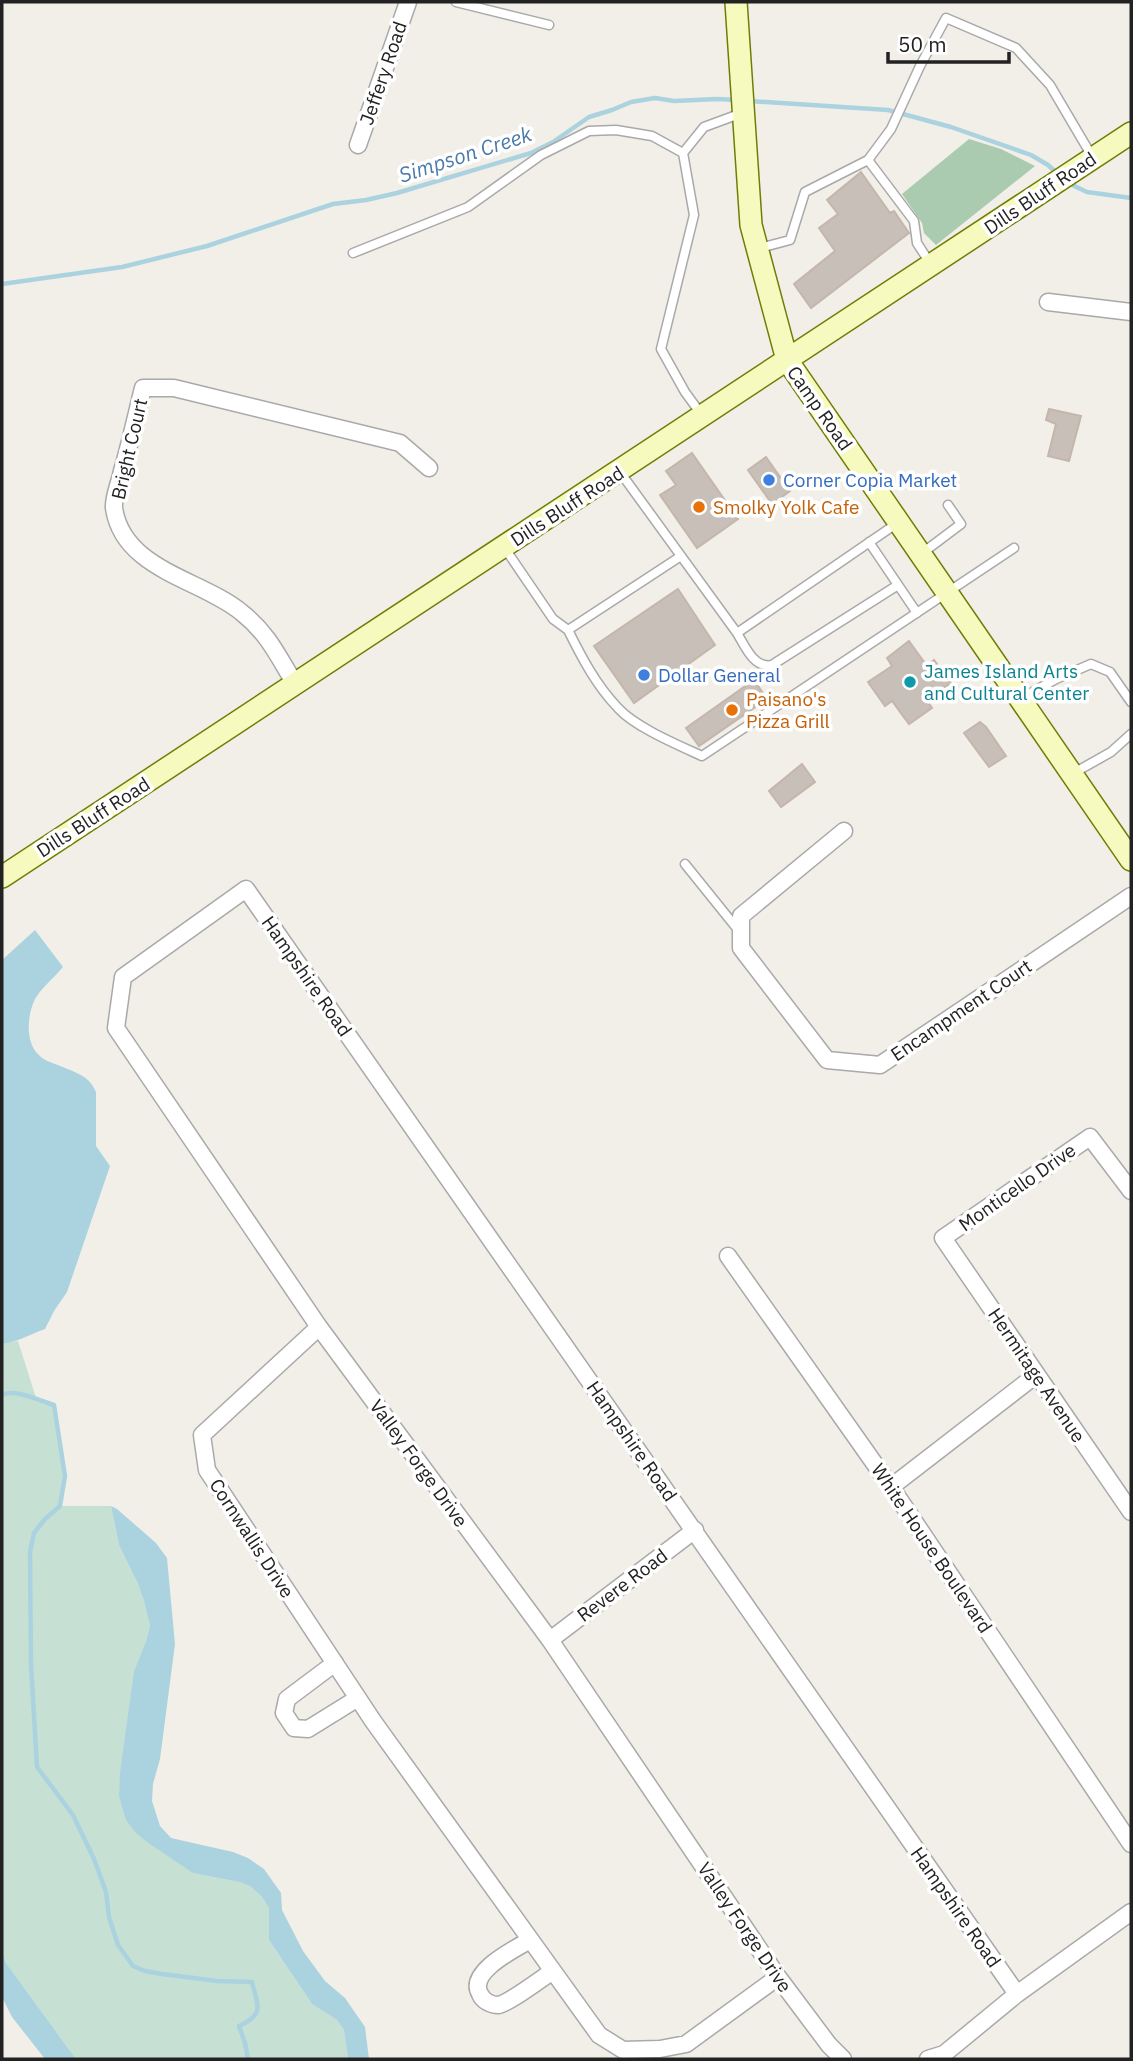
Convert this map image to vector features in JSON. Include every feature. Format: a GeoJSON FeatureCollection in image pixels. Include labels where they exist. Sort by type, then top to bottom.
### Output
{"type":"FeatureCollection","features":[{"type":"Feature","properties":{"kind":"street","name":"Jeffery Road"},"geometry":{"type":"LineString","coordinates":[[358,145],[408,2]]}},
{"type":"Feature","properties":{"kind":"street","name":"Camp Road"},"geometry":{"type":"LineString","coordinates":[[736,2],[751,225],[788,360],[1131,860]]}},
{"type":"Feature","properties":{"kind":"street","name":"Dills Bluff Road"},"geometry":{"type":"LineString","coordinates":[[2,877],[1131,133]]}},
{"type":"Feature","properties":{"kind":"street"},"geometry":{"type":"LineString","coordinates":[[1048,302],[1131,312]]}},
{"type":"Feature","properties":{"kind":"street","name":"Bright Court"},"geometry":{"type":"LineString","coordinates":[[295,684],[264,632],[240,610],[157,565],[121,533],[114,505],[143,388],[174,388],[400,443],[429,468]]}},
{"type":"Feature","properties":{"kind":"street"},"geometry":{"type":"LineString","coordinates":[[741,933],[741,916],[844,831]]}},
{"type":"Feature","properties":{"kind":"street","name":"Valley Forge Drive"},"geometry":{"type":"LineString","coordinates":[[246,889],[123,977],[117,1028],[319,1327],[550,1640],[778,1977],[829,2045],[843,2059]]}},
{"type":"Feature","properties":{"kind":"street","name":"Hampshire Road"},"geometry":{"type":"LineString","coordinates":[[246,889],[1017,1994]]}},
{"type":"Feature","properties":{"kind":"street","name":"Encampment Court"},"geometry":{"type":"LineString","coordinates":[[741,933],[741,948],[827,1059],[880,1065],[1131,896]]}},
{"type":"Feature","properties":{"kind":"street","name":"Monticello Drive"},"geometry":{"type":"LineString","coordinates":[[943,1238],[1090,1137],[1131,1191]]}},
{"type":"Feature","properties":{"kind":"street","name":"Hermitage Avenue"},"geometry":{"type":"LineString","coordinates":[[943,1238],[1131,1512]]}},
{"type":"Feature","properties":{"kind":"street","name":"White House Boulevard"},"geometry":{"type":"LineString","coordinates":[[728,1256],[891,1487],[1131,1844]]}},
{"type":"Feature","properties":{"kind":"street","name":"Cornwallis Drive"},"geometry":{"type":"LineString","coordinates":[[319,1327],[202,1435],[207,1470],[358,1698],[599,2035],[624,2050],[660,2049],[685,2044],[778,1977]]}},
{"type":"Feature","properties":{"kind":"street"},"geometry":{"type":"LineString","coordinates":[[891,1487],[1036,1375]]}},
{"type":"Feature","properties":{"kind":"street","name":"Revere Road"},"geometry":{"type":"LineString","coordinates":[[550,1640],[695,1530]]}},
{"type":"Feature","properties":{"kind":"street"},"geometry":{"type":"LineString","coordinates":[[335,1663],[287,1699],[284,1713],[294,1728],[308,1729],[358,1698]]}},
{"type":"Feature","properties":{"kind":"street"},"geometry":{"type":"LineString","coordinates":[[928,2059],[946,2056],[1017,1994],[1131,1912]]}},
{"type":"Feature","properties":{"kind":"street"},"geometry":{"type":"LineString","coordinates":[[530,1940],[482,1973],[478,1986],[482,1997],[490,2004],[500,2005],[553,1971]]}},
{"type":"Feature","properties":{"kind":"lane"},"geometry":{"type":"LineString","coordinates":[[456,2],[549,25]]}},
{"type":"Feature","properties":{"kind":"lane"},"geometry":{"type":"LineString","coordinates":[[758,249],[790,240],[805,192],[867,160],[891,129],[946,18],[1016,48],[1051,85],[1093,158]]}},
{"type":"Feature","properties":{"kind":"lane"},"geometry":{"type":"LineString","coordinates":[[703,416],[685,392],[662,349],[694,215],[683,153],[704,127],[744,112]]}},
{"type":"Feature","properties":{"kind":"lane"},"geometry":{"type":"LineString","coordinates":[[353,253],[468,207],[541,155],[589,131],[616,130],[652,136],[683,153]]}},
{"type":"Feature","properties":{"kind":"lane"},"geometry":{"type":"LineString","coordinates":[[867,160],[914,221],[917,243],[932,265]]}},
{"type":"Feature","properties":{"kind":"lane"},"geometry":{"type":"LineString","coordinates":[[619,471],[757,663],[772,665],[898,585]]}},
{"type":"Feature","properties":{"kind":"lane"},"geometry":{"type":"LineString","coordinates":[[921,554],[961,524],[948,505]]}},
{"type":"Feature","properties":{"kind":"lane"},"geometry":{"type":"LineString","coordinates":[[737,633],[899,522]]}},
{"type":"Feature","properties":{"kind":"lane"},"geometry":{"type":"LineString","coordinates":[[869,542],[917,613]]}},
{"type":"Feature","properties":{"kind":"lane"},"geometry":{"type":"LineString","coordinates":[[504,547],[553,620],[568,630],[588,670],[619,710],[655,734],[702,756],[1014,548]]}},
{"type":"Feature","properties":{"kind":"lane"},"geometry":{"type":"LineString","coordinates":[[568,630],[681,556]]}},
{"type":"Feature","properties":{"kind":"lane"},"geometry":{"type":"LineString","coordinates":[[1020,699],[1091,664],[1110,671],[1131,702]]}},
{"type":"Feature","properties":{"kind":"lane"},"geometry":{"type":"LineString","coordinates":[[1072,774],[1111,752],[1131,734]]}},
{"type":"Feature","properties":{"kind":"lane"},"geometry":{"type":"LineString","coordinates":[[685,864],[741,933]]}},
{"type":"Feature","properties":{"kind":"green space"},"geometry":{"type":"Polygon","coordinates":[[[969,139],[1001,149],[1035,166],[936,245],[924,233],[922,223],[902,194],[969,139]]]}},
{"type":"Feature","properties":{"kind":"green space"},"geometry":{"type":"Polygon","coordinates":[[[18,1341],[37,1401],[54,1405],[65,1476],[60,1506],[111,1506],[119,1545],[138,1584],[150,1626],[134,1671],[119,1796],[193,1873],[239,1882],[250,1886],[262,1897],[269,1908],[269,1940],[312,2004],[337,2020],[344,2030],[348,2059],[76,2059],[6,1963],[2,1950],[2,1344],[18,1341]]]}},
{"type":"Feature","properties":{"kind":"water"},"geometry":{"type":"Polygon","coordinates":[[[35,930],[63,967],[41,990],[32,1006],[29,1021],[31,1043],[43,1058],[80,1075],[93,1086],[96,1092],[96,1146],[110,1166],[67,1292],[45,1329],[2,1344],[2,960],[35,930]]]}},
{"type":"Feature","properties":{"kind":"water"},"geometry":{"type":"Polygon","coordinates":[[[111,1506],[156,1543],[167,1558],[175,1644],[160,1759],[153,1784],[152,1801],[160,1826],[171,1838],[233,1852],[264,1869],[281,1893],[282,1910],[303,1951],[325,1981],[345,1998],[365,2027],[369,2059],[348,2059],[344,2030],[337,2020],[312,2004],[269,1940],[269,1908],[262,1897],[250,1886],[239,1882],[193,1873],[147,1842],[126,1820],[119,1796],[120,1773],[134,1671],[150,1626],[138,1584],[119,1545],[111,1506]]]}},
{"type":"Feature","properties":{"kind":"water"},"geometry":{"type":"Polygon","coordinates":[[[2,1950],[6,1963],[76,2059],[45,2059],[12,2017],[2,1997],[2,1950]]]}},
{"type":"Feature","properties":{"kind":"building"},"geometry":{"type":"Polygon","coordinates":[[[861,172],[890,213],[894,211],[909,233],[811,308],[794,284],[835,251],[819,228],[838,214],[827,200],[861,172]]]}},
{"type":"Feature","properties":{"kind":"building"},"geometry":{"type":"Polygon","coordinates":[[[1049,409],[1081,416],[1069,461],[1048,456],[1056,424],[1046,420],[1049,409]]]}},
{"type":"Feature","properties":{"kind":"building","name":"Smolky Yolk Cafe"},"geometry":{"type":"Polygon","coordinates":[[[692,453],[738,519],[697,548],[660,495],[676,485],[666,471],[692,453]]]}},
{"type":"Feature","properties":{"kind":"building","name":"Corner Copia Market"},"geometry":{"type":"Polygon","coordinates":[[[766,457],[790,491],[772,504],[748,470],[766,457]]]}},
{"type":"Feature","properties":{"kind":"building","name":"Dollar General"},"geometry":{"type":"Polygon","coordinates":[[[678,589],[715,645],[634,703],[594,646],[678,589]]]}},
{"type":"Feature","properties":{"kind":"building","name":"James Island Arts and Cultural Center"},"geometry":{"type":"Polygon","coordinates":[[[909,641],[927,666],[934,660],[951,683],[926,699],[932,708],[909,724],[892,701],[885,706],[868,682],[892,666],[887,658],[909,641]]]}},
{"type":"Feature","properties":{"kind":"building","name":"Paisano's Pizza Grill"},"geometry":{"type":"Polygon","coordinates":[[[754,680],[767,699],[699,746],[686,728],[754,680]]]}},
{"type":"Feature","properties":{"kind":"building"},"geometry":{"type":"Polygon","coordinates":[[[980,722],[1006,756],[989,767],[964,733],[980,722]]]}},
{"type":"Feature","properties":{"kind":"building"},"geometry":{"type":"Polygon","coordinates":[[[802,764],[815,782],[781,807],[769,791],[802,764]]]}},
{"type":"Feature","properties":{"kind":"waterway","name":"Simpson Creek"},"geometry":{"type":"LineString","coordinates":[[2,284],[122,267],[207,246],[333,204],[397,193],[531,153],[553,142],[589,117],[631,102],[655,98],[674,101],[737,100]]}},
{"type":"Feature","properties":{"kind":"waterway","name":"Simpson Creek"},"geometry":{"type":"LineString","coordinates":[[749,101],[888,110],[951,127],[1031,155],[1059,175]]}},
{"type":"Feature","properties":{"kind":"waterway","name":"Simpson Creek"},"geometry":{"type":"LineString","coordinates":[[1068,183],[1087,192],[1131,198]]}},
{"type":"Feature","properties":{"kind":"waterway","name":"Simpson Creek"},"geometry":{"type":"LineString","coordinates":[[2,1395],[21,1394],[54,1405],[65,1476],[60,1506],[34,1533],[30,1552],[31,1665],[37,1767],[73,1815],[106,1892],[109,1917],[118,1945],[133,1966],[162,1974],[217,1981],[252,1982],[258,2008],[248,2022],[239,2026],[248,2059]]}},
{"type":"Feature","properties":{"kind":"place","name":"Corner Copia Market"},"geometry":{"type":"Point","coordinates":[769,480]}},
{"type":"Feature","properties":{"kind":"place","name":"Smolky Yolk Cafe"},"geometry":{"type":"Point","coordinates":[699,507]}},
{"type":"Feature","properties":{"kind":"place","name":"Dollar General"},"geometry":{"type":"Point","coordinates":[644,675]}},
{"type":"Feature","properties":{"kind":"place","name":"James Island Arts and Cultural Center"},"geometry":{"type":"Point","coordinates":[910,682]}},
{"type":"Feature","properties":{"kind":"place","name":"Paisano's Pizza Grill"},"geometry":{"type":"Point","coordinates":[732,710]}}]}
